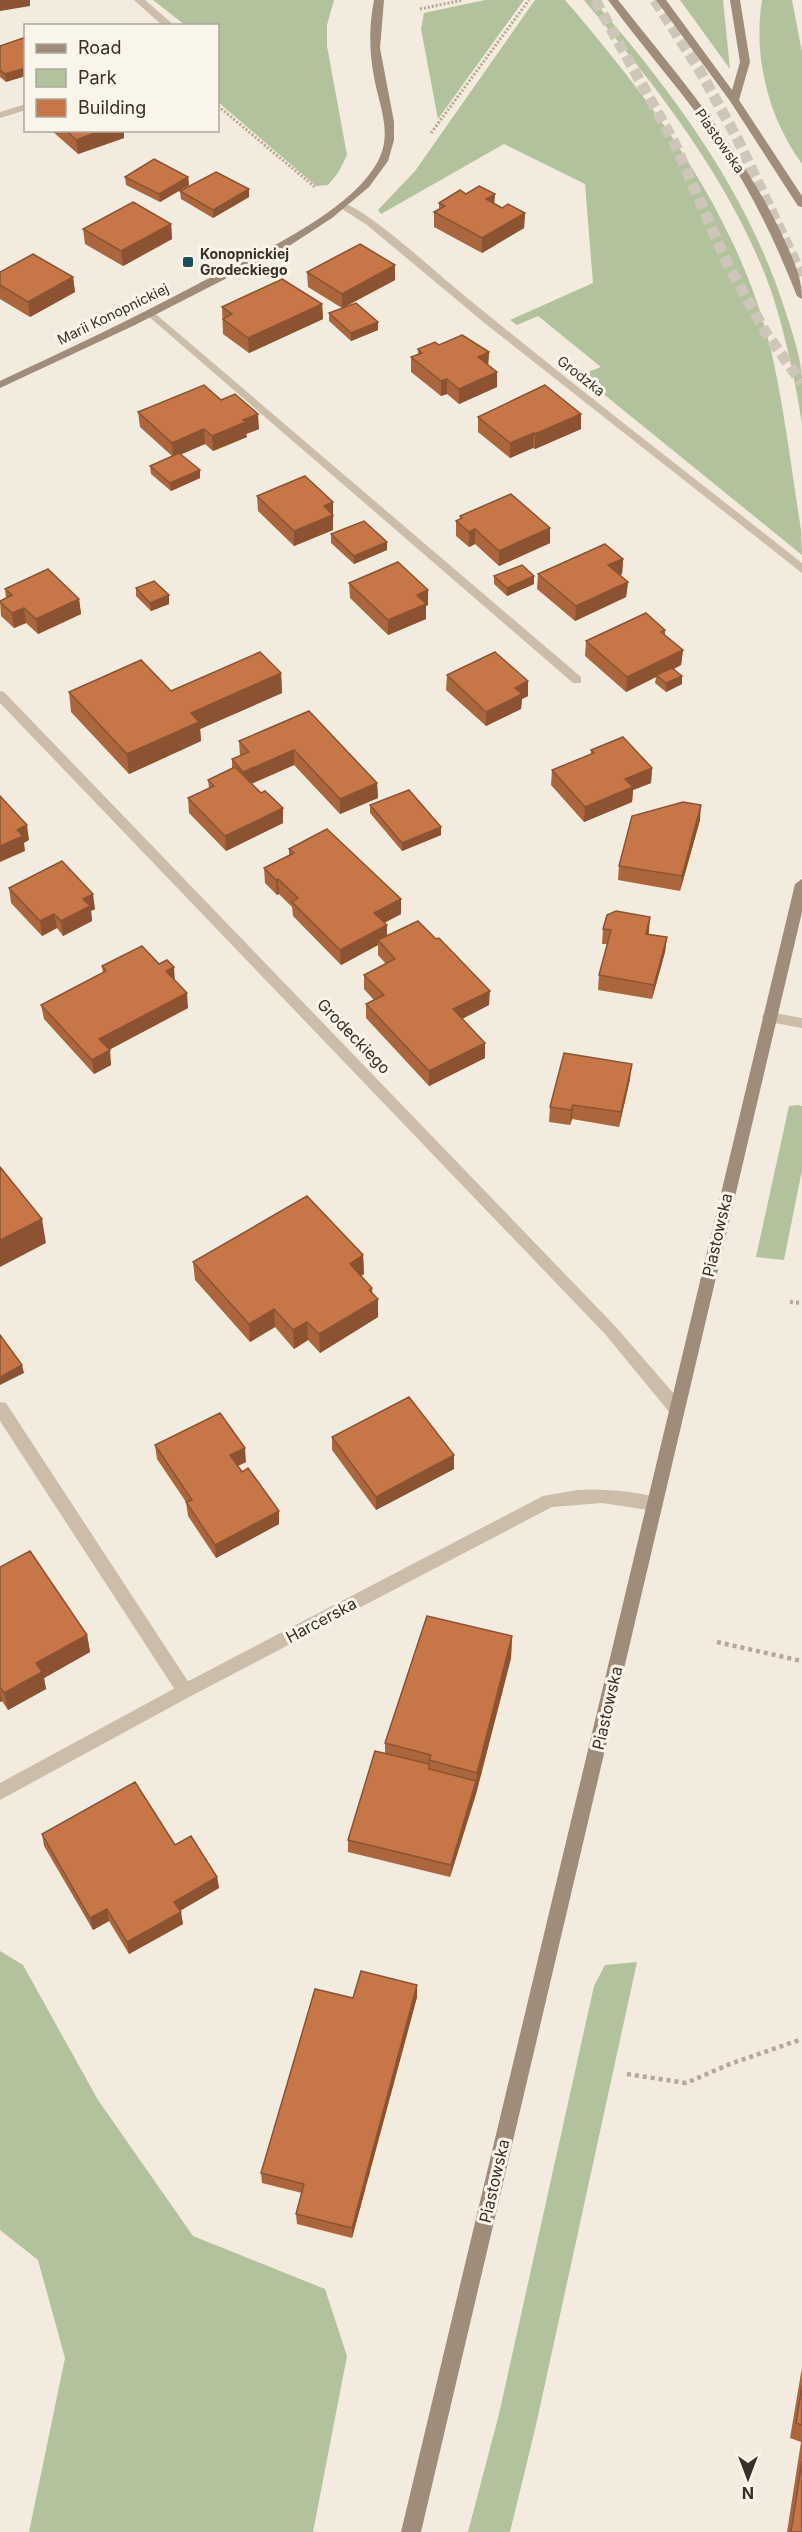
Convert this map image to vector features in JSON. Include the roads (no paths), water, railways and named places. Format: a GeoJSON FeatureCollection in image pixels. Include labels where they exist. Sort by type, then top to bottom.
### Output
{"type":"FeatureCollection","features":[{"type":"Feature","properties":{"kind":"street"},"geometry":{"type":"LineString","coordinates":[[139,0],[168,24]]}},
{"type":"Feature","properties":{"kind":"street","name":"Marii Konopnickiej"},"geometry":{"type":"LineString","coordinates":[[0,385],[151,313],[305,232],[343,205],[378,168],[388,150],[389,130],[374,42],[374,21],[379,0]]}},
{"type":"Feature","properties":{"kind":"street"},"geometry":{"type":"LineString","coordinates":[[374,21],[390,0]]}},
{"type":"Feature","properties":{"kind":"street","name":"Piastowska"},"geometry":{"type":"LineString","coordinates":[[613,0],[725,146],[756,194],[780,238],[802,296]]}},
{"type":"Feature","properties":{"kind":"street","name":"Piastowska"},"geometry":{"type":"LineString","coordinates":[[662,0],[734,100],[802,204]]}},
{"type":"Feature","properties":{"kind":"street"},"geometry":{"type":"LineString","coordinates":[[734,100],[745,62],[735,0]]}},
{"type":"Feature","properties":{"kind":"street"},"geometry":{"type":"LineString","coordinates":[[0,115],[24,108]]}},
{"type":"Feature","properties":{"kind":"street","name":"Grodzka"},"geometry":{"type":"LineString","coordinates":[[343,205],[371,224],[491,323],[802,569]]}},
{"type":"Feature","properties":{"kind":"street"},"geometry":{"type":"LineString","coordinates":[[151,313],[577,680]]}},
{"type":"Feature","properties":{"kind":"street","name":"Grodeckiego"},"geometry":{"type":"LineString","coordinates":[[0,694],[610,1330],[676,1408]]}},
{"type":"Feature","properties":{"kind":"street","name":"Piastowska"},"geometry":{"type":"LineString","coordinates":[[411,2532],[802,884]]}},
{"type":"Feature","properties":{"kind":"street"},"geometry":{"type":"LineString","coordinates":[[769,1017],[802,1023]]}},
{"type":"Feature","properties":{"kind":"street"},"geometry":{"type":"LineString","coordinates":[[0,1408],[185,1691]]}},
{"type":"Feature","properties":{"kind":"street","name":"Harcerska"},"geometry":{"type":"LineString","coordinates":[[0,1792],[185,1691],[549,1501],[572,1496],[603,1494],[655,1504]]}},
{"type":"Feature","properties":{"kind":"tunnel"},"geometry":{"type":"LineString","coordinates":[[595,0],[674,142],[727,263],[766,333],[802,383]]}},
{"type":"Feature","properties":{"kind":"tunnel"},"geometry":{"type":"LineString","coordinates":[[655,0],[700,71],[738,140],[802,276]]}},
{"type":"Feature","properties":{"kind":"place","name":"Konopnickiej Grodeckiego"},"geometry":{"type":"Point","coordinates":[188,262]}}]}
